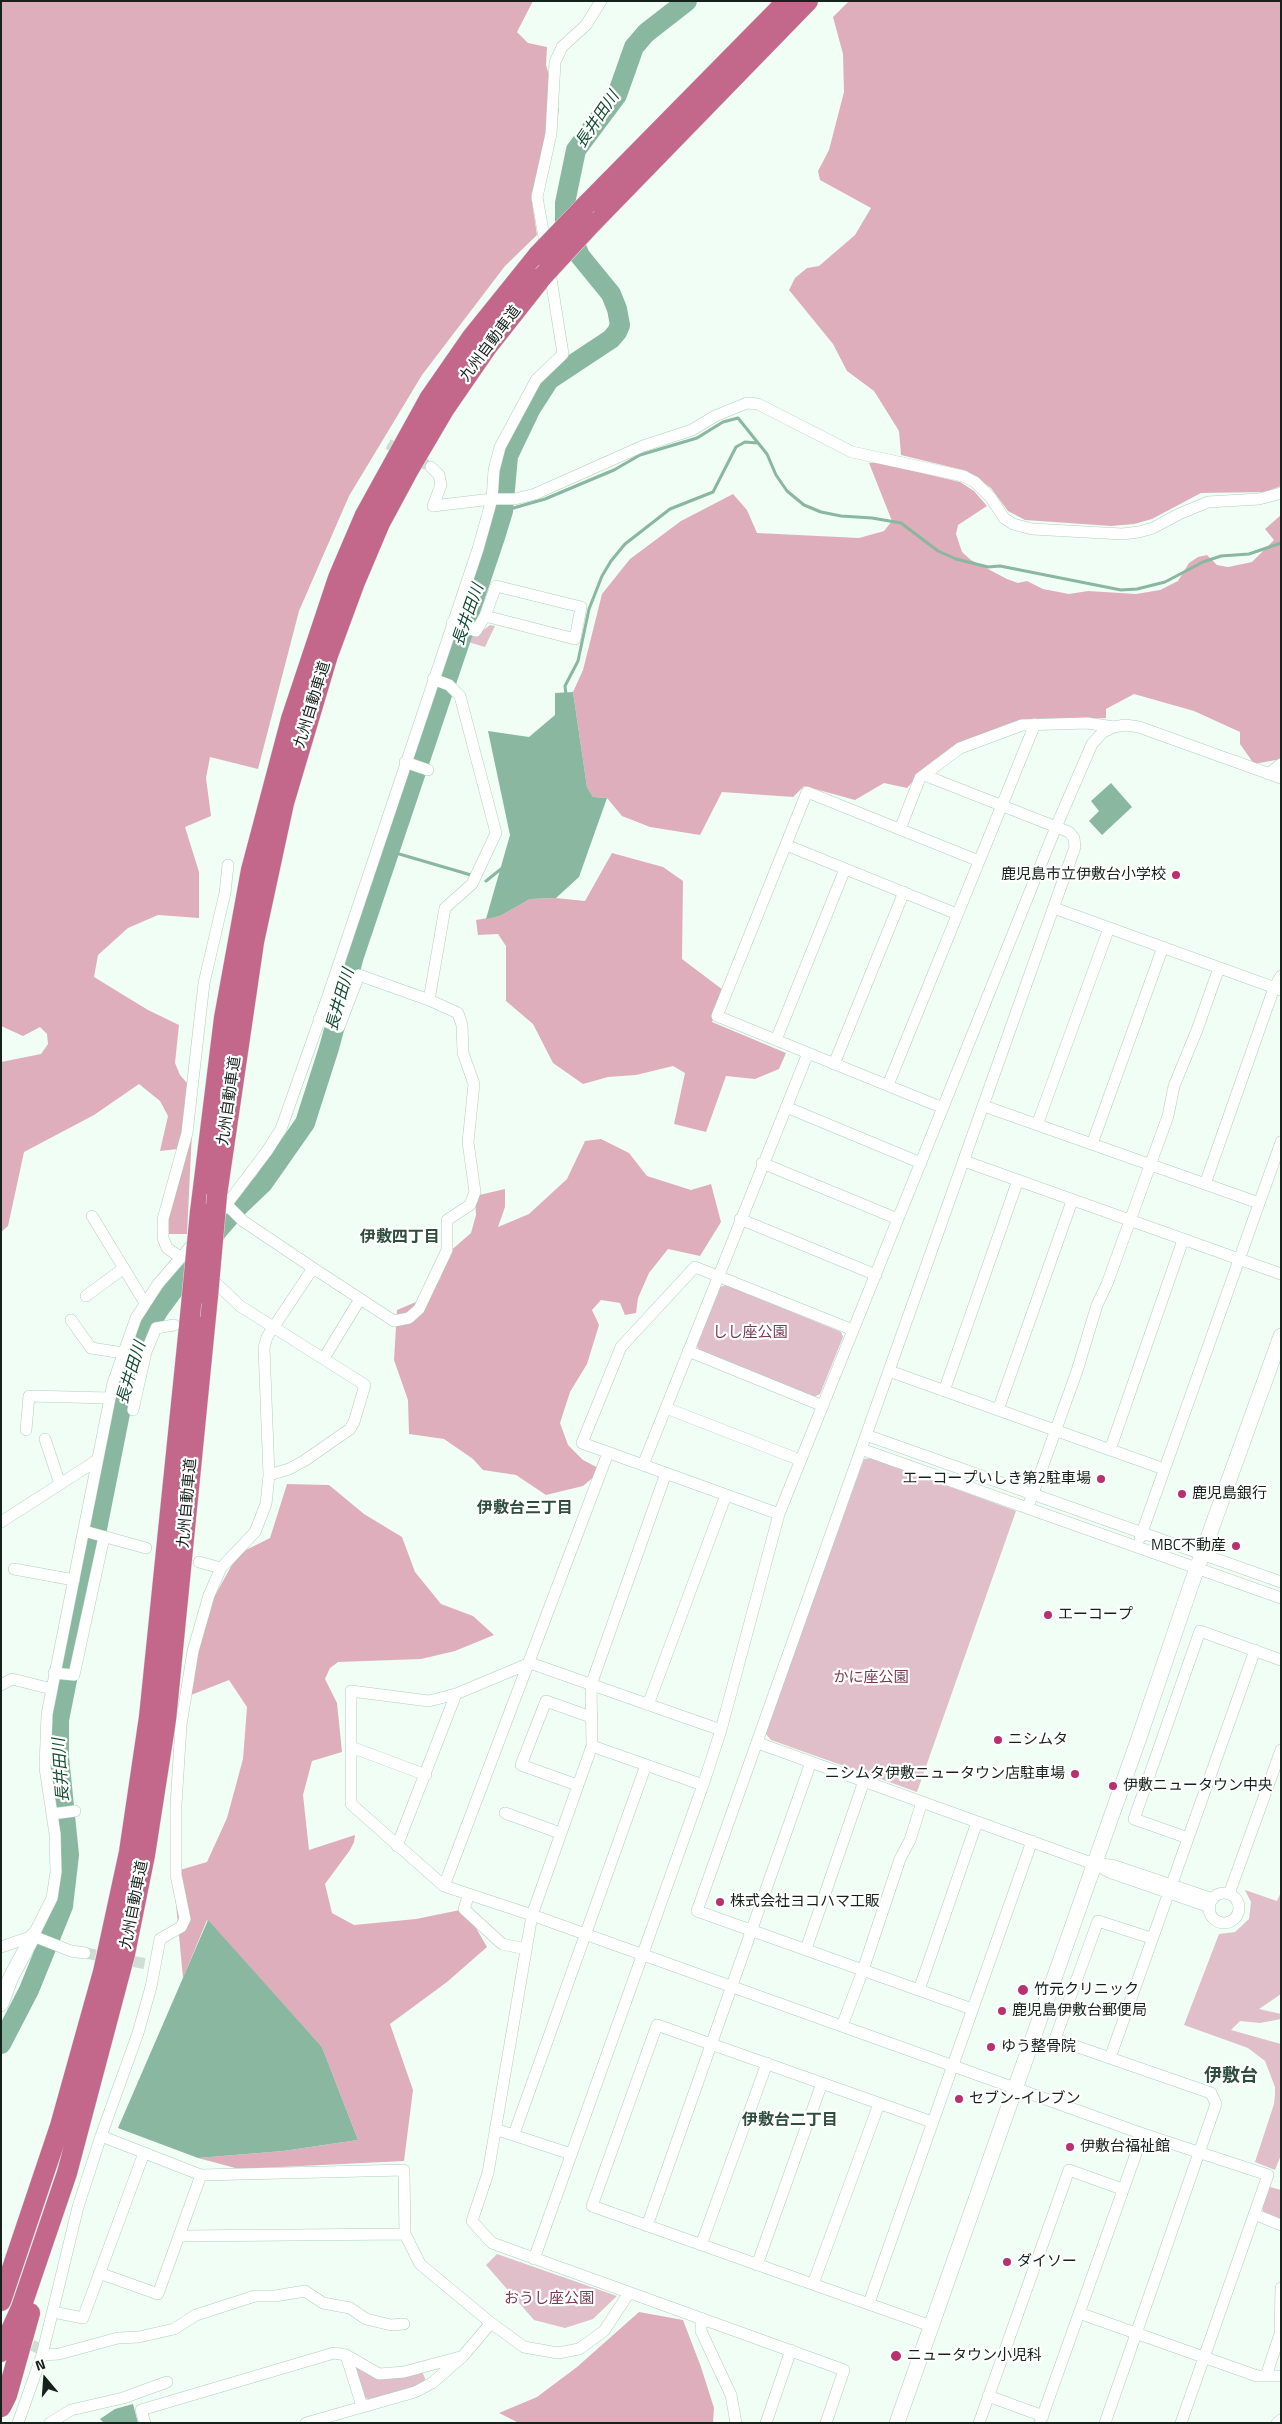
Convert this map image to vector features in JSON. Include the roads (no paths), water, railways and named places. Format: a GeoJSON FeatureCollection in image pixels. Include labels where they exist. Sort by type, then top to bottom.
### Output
{"type":"FeatureCollection","features":[{"type":"Feature","properties":{"kind":"highway","name":"九州自動車道"},"geometry":{"type":"LineString","coordinates":[[1,2301],[26,2233],[60,2126],[103,1972],[129,1852],[149,1717],[182,1320],[200,1212],[224,1018],[251,870],[291,718],[338,578],[365,515],[429,400],[472,337],[538,255],[787,1]]}},
{"type":"Feature","properties":{"kind":"highway","name":"九州自動車道"},"geometry":{"type":"LineString","coordinates":[[1,2352],[21,2308],[67,2173],[125,1954],[145,1855],[167,1711],[213,1290],[225,1203],[254,942],[284,804],[328,655],[354,582],[380,523],[408,470],[445,408],[481,355],[543,276],[808,1]]}},
{"type":"Feature","properties":{"kind":"highway"},"geometry":{"type":"LineString","coordinates":[[1,2407],[7,2395],[67,2173]]}},
{"type":"Feature","properties":{"kind":"highway"},"geometry":{"type":"LineString","coordinates":[[1,2286],[26,2233]]}},
{"type":"Feature","properties":{"kind":"street"},"geometry":{"type":"LineString","coordinates":[[1,2004],[12,1977],[35,1937],[52,1898],[54,1888],[57,1855],[45,1768],[47,1714],[84,1532],[96,1461],[110,1398],[123,1353],[136,1318],[145,1304],[180,1257],[225,1203],[280,1129],[405,762],[441,682],[459,625],[492,499],[494,470],[500,447],[536,380],[563,354],[537,197],[551,134],[555,62],[562,47],[586,25],[601,1]]}},
{"type":"Feature","properties":{"kind":"street"},"geometry":{"type":"LineString","coordinates":[[431,467],[439,475],[441,485],[433,506],[492,499],[515,499],[535,494],[643,446],[692,430],[715,416],[746,403],[758,404],[852,452],[963,476],[975,482],[991,498],[1004,518],[1013,524],[1032,529],[1122,534],[1139,532],[1153,528],[1179,514],[1208,502],[1260,499],[1281,493]]}},
{"type":"Feature","properties":{"kind":"street"},"geometry":{"type":"LineString","coordinates":[[459,625],[476,630],[496,586],[581,607],[575,639],[484,616]]}},
{"type":"Feature","properties":{"kind":"street"},"geometry":{"type":"LineString","coordinates":[[429,1000],[444,908],[472,884],[496,833],[460,696],[441,682]]}},
{"type":"Feature","properties":{"kind":"street"},"geometry":{"type":"LineString","coordinates":[[900,829],[920,778],[960,748],[1022,726],[1035,724],[1088,723],[1114,727]]}},
{"type":"Feature","properties":{"kind":"street"},"geometry":{"type":"LineString","coordinates":[[888,1085],[1035,724]]}},
{"type":"Feature","properties":{"kind":"street"},"geometry":{"type":"LineString","coordinates":[[534,2258],[703,1785],[721,1730],[779,1514],[1056,827],[1092,744],[1103,732],[1114,727],[1125,725],[1139,727],[1281,778]]}},
{"type":"Feature","properties":{"kind":"street"},"geometry":{"type":"LineString","coordinates":[[405,762],[428,770]]}},
{"type":"Feature","properties":{"kind":"street"},"geometry":{"type":"LineString","coordinates":[[1268,774],[1281,764]]}},
{"type":"Feature","properties":{"kind":"street"},"geometry":{"type":"LineString","coordinates":[[924,775],[1068,832],[1074,838],[1075,848],[697,1911],[972,2009]]}},
{"type":"Feature","properties":{"kind":"street"},"geometry":{"type":"LineString","coordinates":[[943,1108],[717,1016],[807,792],[979,861]]}},
{"type":"Feature","properties":{"kind":"street"},"geometry":{"type":"LineString","coordinates":[[786,845],[957,914]]}},
{"type":"Feature","properties":{"kind":"street"},"geometry":{"type":"LineString","coordinates":[[180,1257],[167,1248],[163,1238],[163,1219],[187,1133],[204,983],[225,893],[228,865]]}},
{"type":"Feature","properties":{"kind":"street"},"geometry":{"type":"LineString","coordinates":[[776,1040],[845,869]]}},
{"type":"Feature","properties":{"kind":"street"},"geometry":{"type":"LineString","coordinates":[[834,1064],[904,892]]}},
{"type":"Feature","properties":{"kind":"street"},"geometry":{"type":"LineString","coordinates":[[1054,908],[1278,989]]}},
{"type":"Feature","properties":{"kind":"street"},"geometry":{"type":"LineString","coordinates":[[1037,1125],[1108,928]]}},
{"type":"Feature","properties":{"kind":"street"},"geometry":{"type":"LineString","coordinates":[[1092,1144],[1163,947]]}},
{"type":"Feature","properties":{"kind":"street"},"geometry":{"type":"LineString","coordinates":[[1028,1507],[1056,1430],[1097,1305],[1107,1284],[1168,1116],[1174,1086],[1197,1030],[1219,968]]}},
{"type":"Feature","properties":{"kind":"street"},"geometry":{"type":"LineString","coordinates":[[225,1203],[243,1221],[394,1321],[409,1318],[419,1309],[447,1250],[447,1220],[470,1205],[475,1192],[468,1142],[474,1084],[463,1053],[462,1025],[458,1013],[429,1000],[359,975],[340,1026],[319,1019]]}},
{"type":"Feature","properties":{"kind":"street"},"geometry":{"type":"LineString","coordinates":[[1205,1184],[1278,989],[1281,976]]}},
{"type":"Feature","properties":{"kind":"street"},"geometry":{"type":"LineString","coordinates":[[643,1465],[762,1163],[808,1053]]}},
{"type":"Feature","properties":{"kind":"street"},"geometry":{"type":"LineString","coordinates":[[984,1106],[1259,1204]]}},
{"type":"Feature","properties":{"kind":"street"},"geometry":{"type":"LineString","coordinates":[[786,1108],[920,1163]]}},
{"type":"Feature","properties":{"kind":"street"},"geometry":{"type":"LineString","coordinates":[[1136,1547],[1281,1142]]}},
{"type":"Feature","properties":{"kind":"street"},"geometry":{"type":"LineString","coordinates":[[964,1161],[1281,1274]]}},
{"type":"Feature","properties":{"kind":"street"},"geometry":{"type":"LineString","coordinates":[[762,1163],[898,1219]]}},
{"type":"Feature","properties":{"kind":"street"},"geometry":{"type":"LineString","coordinates":[[944,1390],[1018,1180]]}},
{"type":"Feature","properties":{"kind":"street"},"geometry":{"type":"LineString","coordinates":[[998,1410],[1072,1201]]}},
{"type":"Feature","properties":{"kind":"street"},"geometry":{"type":"LineString","coordinates":[[92,1216],[145,1304]]}},
{"type":"Feature","properties":{"kind":"street"},"geometry":{"type":"LineString","coordinates":[[740,1219],[876,1275]]}},
{"type":"Feature","properties":{"kind":"street"},"geometry":{"type":"LineString","coordinates":[[1110,1450],[1183,1240]]}},
{"type":"Feature","properties":{"kind":"street"},"geometry":{"type":"LineString","coordinates":[[779,1514],[582,1443],[621,1347],[695,1267],[853,1330]]}},
{"type":"Feature","properties":{"kind":"street"},"geometry":{"type":"LineString","coordinates":[[86,1296],[124,1268]]}},
{"type":"Feature","properties":{"kind":"street"},"geometry":{"type":"LineString","coordinates":[[18,2423],[42,2355],[68,2244],[101,2136],[138,2033],[151,1987],[160,1939],[181,1927],[185,1919],[176,1875],[176,1805],[181,1724],[196,1638],[209,1595],[221,1568],[255,1532],[266,1504],[269,1475],[264,1348],[267,1337],[313,1268]]}},
{"type":"Feature","properties":{"kind":"street"},"geometry":{"type":"LineString","coordinates":[[213,1290],[365,1385],[354,1422],[340,1438],[289,1470],[269,1475]]}},
{"type":"Feature","properties":{"kind":"street"},"geometry":{"type":"LineString","coordinates":[[324,1358],[360,1299]]}},
{"type":"Feature","properties":{"kind":"street"},"geometry":{"type":"LineString","coordinates":[[136,1318],[156,1328],[182,1320]]}},
{"type":"Feature","properties":{"kind":"street"},"geometry":{"type":"LineString","coordinates":[[71,1320],[91,1348],[123,1353]]}},
{"type":"Feature","properties":{"kind":"street"},"geometry":{"type":"LineString","coordinates":[[132,1410],[146,1352],[156,1328]]}},
{"type":"Feature","properties":{"kind":"street"},"geometry":{"type":"LineString","coordinates":[[897,2423],[1202,1554],[1281,1336]]}},
{"type":"Feature","properties":{"kind":"street"},"geometry":{"type":"LineString","coordinates":[[688,1351],[823,1406]]}},
{"type":"Feature","properties":{"kind":"street"},"geometry":{"type":"LineString","coordinates":[[889,1371],[1164,1469]]}},
{"type":"Feature","properties":{"kind":"street"},"geometry":{"type":"LineString","coordinates":[[26,1430],[29,1396],[110,1398]]}},
{"type":"Feature","properties":{"kind":"street"},"geometry":{"type":"LineString","coordinates":[[666,1408],[800,1460]]}},
{"type":"Feature","properties":{"kind":"street"},"geometry":{"type":"LineString","coordinates":[[866,1434],[1281,1582]]}},
{"type":"Feature","properties":{"kind":"street"},"geometry":{"type":"LineString","coordinates":[[45,1439],[60,1484]]}},
{"type":"Feature","properties":{"kind":"street"},"geometry":{"type":"LineString","coordinates":[[861,1449],[1281,1598]]}},
{"type":"Feature","properties":{"kind":"street"},"geometry":{"type":"LineString","coordinates":[[444,1886],[608,1453]]}},
{"type":"Feature","properties":{"kind":"street"},"geometry":{"type":"LineString","coordinates":[[2,1519],[96,1461]]}},
{"type":"Feature","properties":{"kind":"street"},"geometry":{"type":"LineString","coordinates":[[666,1474],[591,1685],[592,1746],[532,1915],[488,2173],[472,2222],[492,2243],[844,2370],[826,2423]]}},
{"type":"Feature","properties":{"kind":"street"},"geometry":{"type":"LineString","coordinates":[[648,1705],[726,1495]]}},
{"type":"Feature","properties":{"kind":"street"},"geometry":{"type":"LineString","coordinates":[[84,1532],[146,1548]]}},
{"type":"Feature","properties":{"kind":"street"},"geometry":{"type":"LineString","coordinates":[[54,1673],[74,1675],[104,1536]]}},
{"type":"Feature","properties":{"kind":"street"},"geometry":{"type":"LineString","coordinates":[[199,1562],[221,1568]]}},
{"type":"Feature","properties":{"kind":"street"},"geometry":{"type":"LineString","coordinates":[[14,1569],[74,1580]]}},
{"type":"Feature","properties":{"kind":"street"},"geometry":{"type":"LineString","coordinates":[[1188,1838],[1134,1819],[1200,1631],[1281,1660]]}},
{"type":"Feature","properties":{"kind":"street"},"geometry":{"type":"LineString","coordinates":[[1110,2058],[1168,1889],[1255,1650]]}},
{"type":"Feature","properties":{"kind":"street"},"geometry":{"type":"LineString","coordinates":[[721,1730],[530,1663],[456,1694],[429,1701],[351,1690],[351,1804],[444,1886],[642,1954],[1143,2134],[1268,2175],[1182,2423]]}},
{"type":"Feature","properties":{"kind":"street"},"geometry":{"type":"LineString","coordinates":[[1,1685],[12,1679],[52,1689]]}},
{"type":"Feature","properties":{"kind":"street"},"geometry":{"type":"LineString","coordinates":[[397,1846],[456,1694]]}},
{"type":"Feature","properties":{"kind":"street"},"geometry":{"type":"LineString","coordinates":[[577,1785],[521,1765],[546,1700],[591,1717]]}},
{"type":"Feature","properties":{"kind":"street"},"geometry":{"type":"LineString","coordinates":[[758,1743],[1094,1864],[1112,1865],[1168,1889],[1211,1903]]}},
{"type":"Feature","properties":{"kind":"street"},"geometry":{"type":"LineString","coordinates":[[592,1746],[703,1785]]}},
{"type":"Feature","properties":{"kind":"street"},"geometry":{"type":"LineString","coordinates":[[351,1747],[426,1775]]}},
{"type":"Feature","properties":{"kind":"street"},"geometry":{"type":"LineString","coordinates":[[1229,1894],[1281,1750]]}},
{"type":"Feature","properties":{"kind":"street"},"geometry":{"type":"LineString","coordinates":[[646,2226],[712,2044],[810,1762]]}},
{"type":"Feature","properties":{"kind":"street"},"geometry":{"type":"LineString","coordinates":[[514,2134],[646,1765]]}},
{"type":"Feature","properties":{"kind":"street"},"geometry":{"type":"LineString","coordinates":[[806,1949],[864,1781]]}},
{"type":"Feature","properties":{"kind":"street"},"geometry":{"type":"LineString","coordinates":[[842,2026],[864,1970],[887,1894],[900,1859],[910,1840],[922,1802]]}},
{"type":"Feature","properties":{"kind":"street"},"geometry":{"type":"LineString","coordinates":[[52,1814],[75,1811]]}},
{"type":"Feature","properties":{"kind":"street"},"geometry":{"type":"LineString","coordinates":[[505,1813],[560,1833]]}},
{"type":"Feature","properties":{"kind":"street"},"geometry":{"type":"LineString","coordinates":[[919,1990],[977,1822]]}},
{"type":"Feature","properties":{"kind":"street"},"geometry":{"type":"LineString","coordinates":[[868,2303],[1032,1841]]}},
{"type":"Feature","properties":{"kind":"street"},"geometry":{"type":"LineString","coordinates":[[469,1894],[464,1909],[502,1944],[526,1949]]}},
{"type":"Feature","properties":{"kind":"street"},"geometry":{"type":"LineString","coordinates":[[1220,1894],[1229,1894],[1234,1897],[1239,1906],[1237,1916],[1233,1920],[1224,1923],[1218,1922],[1211,1915],[1211,1903],[1220,1894]]}},
{"type":"Feature","properties":{"kind":"street"},"geometry":{"type":"LineString","coordinates":[[1104,2423],[1216,2106],[1214,2096],[1055,2039],[1098,1921],[1151,1938]]}},
{"type":"Feature","properties":{"kind":"street"},"geometry":{"type":"LineString","coordinates":[[1,1946],[35,1937],[71,1951],[85,1953]]}},
{"type":"Feature","properties":{"kind":"street"},"geometry":{"type":"LineString","coordinates":[[931,2326],[592,2206],[657,2025],[932,2122]]}},
{"type":"Feature","properties":{"kind":"street"},"geometry":{"type":"LineString","coordinates":[[701,2245],[767,2063]]}},
{"type":"Feature","properties":{"kind":"street"},"geometry":{"type":"LineString","coordinates":[[757,2265],[822,2083]]}},
{"type":"Feature","properties":{"kind":"street"},"geometry":{"type":"LineString","coordinates":[[813,2284],[879,2104]]}},
{"type":"Feature","properties":{"kind":"street"},"geometry":{"type":"LineString","coordinates":[[495,2129],[571,2154]]}},
{"type":"Feature","properties":{"kind":"street"},"geometry":{"type":"LineString","coordinates":[[988,2396],[1041,2419],[1143,2134]]}},
{"type":"Feature","properties":{"kind":"street"},"geometry":{"type":"LineString","coordinates":[[101,2136],[201,2175],[404,2170],[405,2234],[420,2264],[491,2324],[524,2347],[558,2353],[579,2349],[604,2331],[629,2293]]}},
{"type":"Feature","properties":{"kind":"street"},"geometry":{"type":"LineString","coordinates":[[53,2312],[83,2318],[144,2153]]}},
{"type":"Feature","properties":{"kind":"street"},"geometry":{"type":"LineString","coordinates":[[979,2423],[1069,2170],[1122,2189]]}},
{"type":"Feature","properties":{"kind":"street"},"geometry":{"type":"LineString","coordinates":[[99,2272],[158,2294],[201,2175]]}},
{"type":"Feature","properties":{"kind":"street"},"geometry":{"type":"LineString","coordinates":[[1254,2214],[1281,2225]]}},
{"type":"Feature","properties":{"kind":"street"},"geometry":{"type":"LineString","coordinates":[[179,2236],[405,2234]]}},
{"type":"Feature","properties":{"kind":"street"},"geometry":{"type":"LineString","coordinates":[[1266,2376],[1280,2334],[1281,2288]]}},
{"type":"Feature","properties":{"kind":"street"},"geometry":{"type":"LineString","coordinates":[[42,2355],[59,2354],[118,2338],[174,2329],[196,2315],[255,2296],[275,2296],[305,2291],[323,2303],[350,2308],[366,2318],[391,2325],[404,2324]]}},
{"type":"Feature","properties":{"kind":"street"},"geometry":{"type":"LineString","coordinates":[[1079,2313],[1257,2376],[1281,2376]]}},
{"type":"Feature","properties":{"kind":"street"},"geometry":{"type":"LineString","coordinates":[[701,2318],[701,2331],[730,2395],[736,2423]]}},
{"type":"Feature","properties":{"kind":"street"},"geometry":{"type":"LineString","coordinates":[[306,2423],[415,2392],[432,2383],[463,2356],[491,2324]]}},
{"type":"Feature","properties":{"kind":"street"},"geometry":{"type":"LineString","coordinates":[[766,2423],[791,2350]]}},
{"type":"Feature","properties":{"kind":"street"},"geometry":{"type":"LineString","coordinates":[[145,2423],[141,2410],[334,2354],[346,2355],[379,2374],[404,2372],[463,2356]]}},
{"type":"Feature","properties":{"kind":"street"},"geometry":{"type":"LineString","coordinates":[[346,2355],[362,2406]]}},
{"type":"Feature","properties":{"kind":"street"},"geometry":{"type":"LineString","coordinates":[[50,2423],[71,2410],[123,2398],[167,2382]]}},
{"type":"Feature","properties":{"kind":"street"},"geometry":{"type":"LineString","coordinates":[[1277,2423],[1281,2420]]}},
{"type":"Feature","properties":{"kind":"waterway","name":"長井田川"},"geometry":{"type":"LineString","coordinates":[[1,2044],[29,1990],[63,1906],[69,1855],[59,1757],[59,1720],[123,1398],[140,1340],[160,1308],[218,1230],[263,1183],[305,1123],[329,1048],[354,956],[503,511],[508,456],[531,408],[549,380],[611,339],[620,325],[617,309],[611,294],[580,256],[565,221],[565,203],[576,150],[617,95],[634,47],[646,33],[687,1]]}},
{"type":"Feature","properties":{"kind":"waterway"},"geometry":{"type":"LineString","coordinates":[[503,511],[545,499],[614,470],[640,455],[697,438],[723,422],[738,418],[767,454],[776,475],[787,491],[804,505],[821,512],[841,516],[872,518],[901,523],[938,551],[956,559],[988,567],[1000,566],[1121,590],[1137,589],[1165,582],[1203,562],[1221,556],[1249,554],[1281,543]]}},
{"type":"Feature","properties":{"kind":"waterway"},"geometry":{"type":"LineString","coordinates":[[566,695],[565,686],[578,661],[589,609],[602,576],[611,561],[625,544],[670,509],[713,492],[736,447],[745,442],[757,443]]}},
{"type":"Feature","properties":{"kind":"waterway"},"geometry":{"type":"LineString","coordinates":[[389,851],[471,875]]}},
{"type":"Feature","properties":{"kind":"waterway"},"geometry":{"type":"LineString","coordinates":[[486,881],[501,869]]}},
{"type":"Feature","properties":{"kind":"tunnel"},"geometry":{"type":"LineString","coordinates":[[388,444],[431,467]]}},
{"type":"Feature","properties":{"kind":"tunnel"},"geometry":{"type":"LineString","coordinates":[[85,1953],[153,1965]]}},
{"type":"Feature","properties":{"kind":"tunnel"},"geometry":{"type":"LineString","coordinates":[[17,2339],[43,2350]]}},
{"type":"Feature","properties":{"kind":"place","name":"鹿児島市立伊敷台小学校"},"geometry":{"type":"Point","coordinates":[1176,875]}},
{"type":"Feature","properties":{"kind":"place","name":"エーコープいしき第2駐車場"},"geometry":{"type":"Point","coordinates":[1101,1479]}},
{"type":"Feature","properties":{"kind":"place","name":"鹿児島銀行"},"geometry":{"type":"Point","coordinates":[1182,1494]}},
{"type":"Feature","properties":{"kind":"place","name":"MBC不動産"},"geometry":{"type":"Point","coordinates":[1236,1546]}},
{"type":"Feature","properties":{"kind":"place","name":"エーコープ"},"geometry":{"type":"Point","coordinates":[1048,1615]}},
{"type":"Feature","properties":{"kind":"place","name":"ニシムタ"},"geometry":{"type":"Point","coordinates":[998,1740]}},
{"type":"Feature","properties":{"kind":"place","name":"ニシムタ伊敷ニュータウン店駐車場"},"geometry":{"type":"Point","coordinates":[1075,1774]}},
{"type":"Feature","properties":{"kind":"place","name":"伊敷ニュータウン中央"},"geometry":{"type":"Point","coordinates":[1113,1786]}},
{"type":"Feature","properties":{"kind":"place","name":"株式会社ヨコハマ工販"},"geometry":{"type":"Point","coordinates":[720,1902]}},
{"type":"Feature","properties":{"kind":"place","name":"竹元クリニック"},"geometry":{"type":"Point","coordinates":[1023,1990]}},
{"type":"Feature","properties":{"kind":"place","name":"鹿児島伊敷台郵便局"},"geometry":{"type":"Point","coordinates":[1002,2011]}},
{"type":"Feature","properties":{"kind":"place","name":"ゆう整骨院"},"geometry":{"type":"Point","coordinates":[991,2047]}},
{"type":"Feature","properties":{"kind":"place","name":"セブン-イレブン"},"geometry":{"type":"Point","coordinates":[959,2099]}},
{"type":"Feature","properties":{"kind":"place","name":"伊敷台福祉館"},"geometry":{"type":"Point","coordinates":[1070,2147]}},
{"type":"Feature","properties":{"kind":"place","name":"ダイソー"},"geometry":{"type":"Point","coordinates":[1007,2262]}},
{"type":"Feature","properties":{"kind":"place","name":"ニュータウン小児科"},"geometry":{"type":"Point","coordinates":[896,2356]}},
{"type":"Feature","properties":{"kind":"district","name":"伊敷四丁目"},"geometry":{"type":"Point","coordinates":[400,1238]}},
{"type":"Feature","properties":{"kind":"district","name":"伊敷台三丁目"},"geometry":{"type":"Point","coordinates":[525,1509]}},
{"type":"Feature","properties":{"kind":"district","name":"伊敷台"},"geometry":{"type":"Point","coordinates":[1231,2077]}},
{"type":"Feature","properties":{"kind":"district","name":"伊敷台二丁目"},"geometry":{"type":"Point","coordinates":[790,2121]}},
{"type":"Feature","properties":{"kind":"park label","name":"しし座公園"},"geometry":{"type":"Point","coordinates":[750,1333]}},
{"type":"Feature","properties":{"kind":"park label","name":"かに座公園"},"geometry":{"type":"Point","coordinates":[871,1678]}},
{"type":"Feature","properties":{"kind":"park label","name":"おうし座公園"},"geometry":{"type":"Point","coordinates":[549,2299]}}]}
